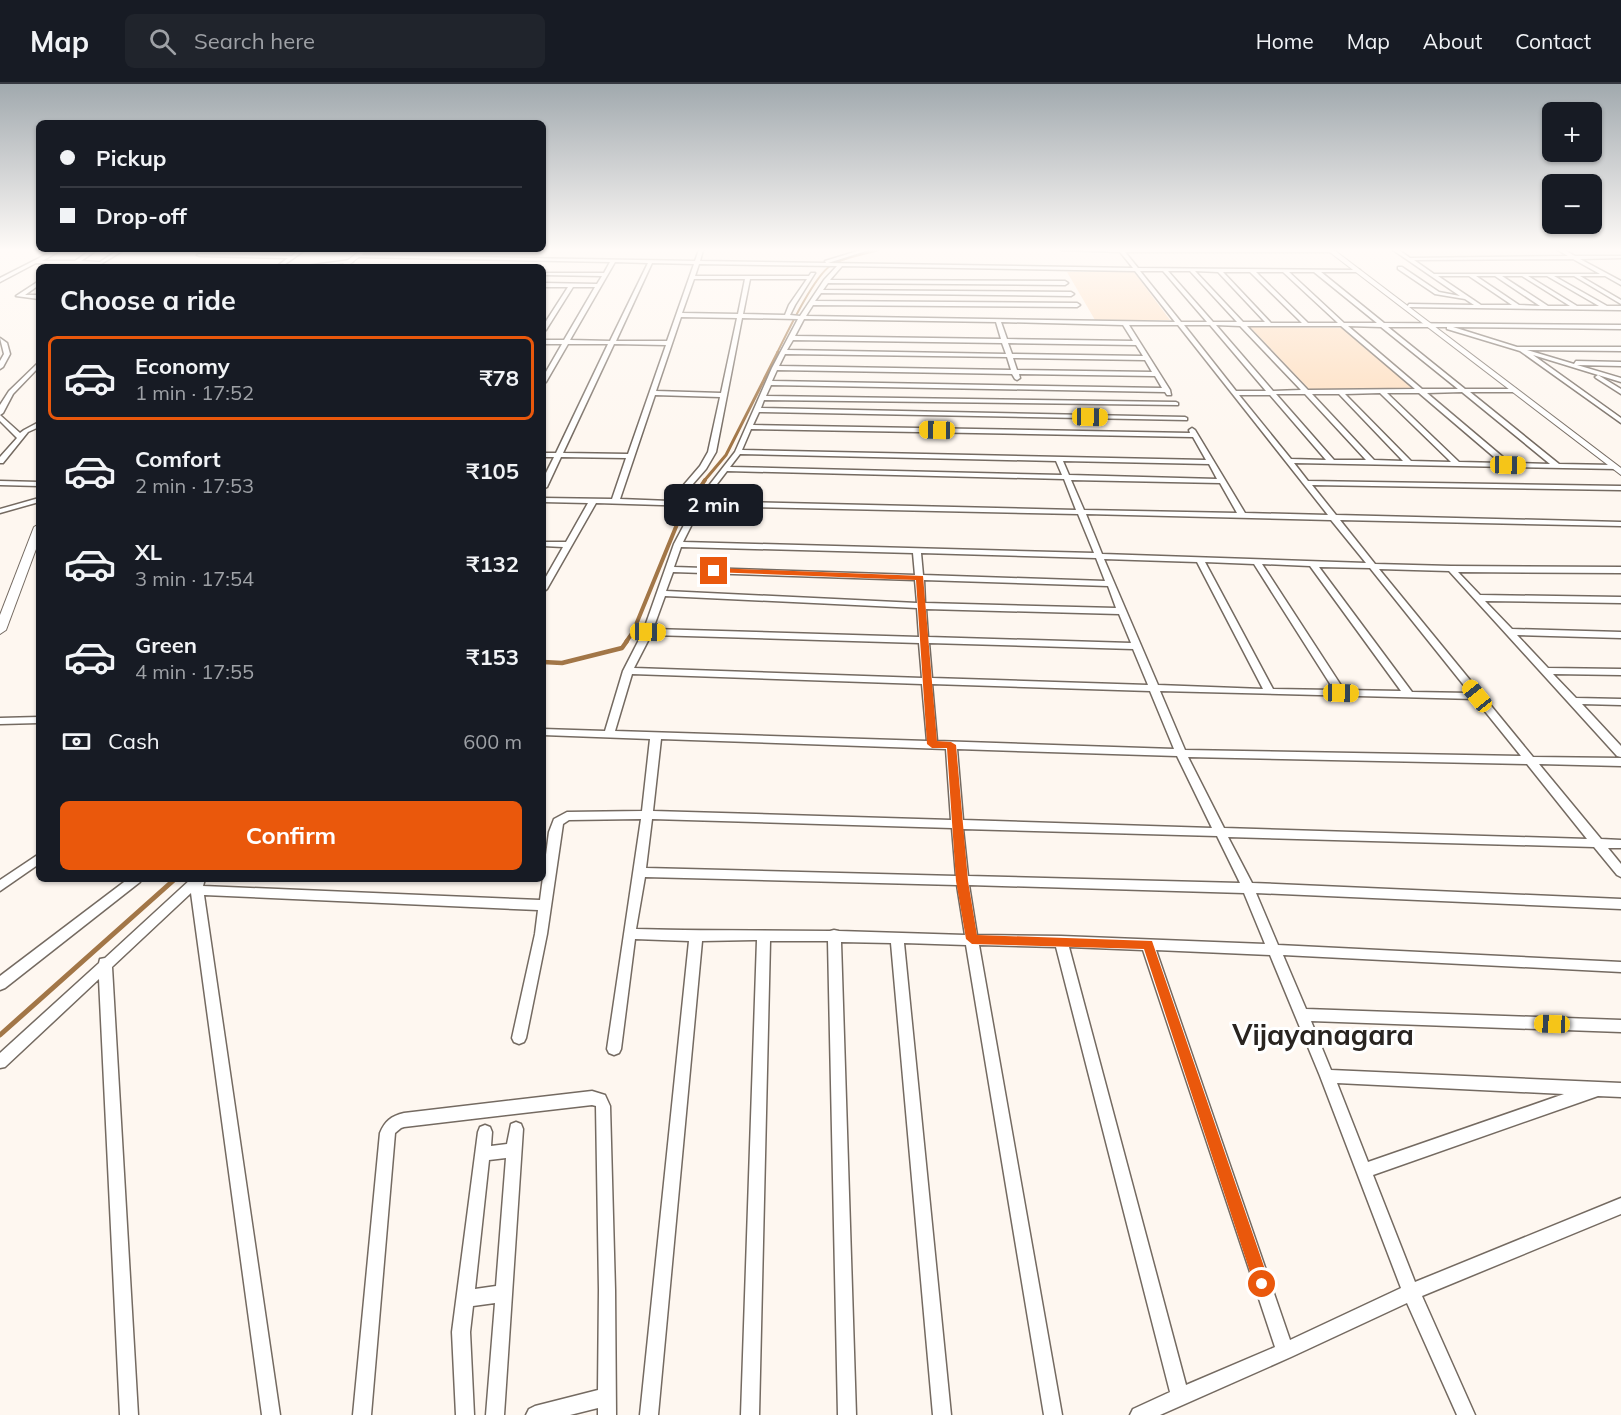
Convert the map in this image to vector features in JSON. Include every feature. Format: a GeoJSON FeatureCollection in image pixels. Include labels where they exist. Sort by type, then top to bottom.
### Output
{"type":"FeatureCollection","features":[{"type":"Feature","properties":{"kind":"street"},"geometry":{"type":"LineString","coordinates":[[546,325],[554,312]]}},
{"type":"Feature","properties":{"kind":"street"},"geometry":{"type":"LineString","coordinates":[[546,377],[584,312]]}},
{"type":"Feature","properties":{"kind":"street"},"geometry":{"type":"LineString","coordinates":[[546,481],[626,312]]}},
{"type":"Feature","properties":{"kind":"street"},"geometry":{"type":"LineString","coordinates":[[615,502],[681,312]]}},
{"type":"Feature","properties":{"kind":"street"},"geometry":{"type":"LineString","coordinates":[[672,503],[703,467],[712,452],[741,312]]}},
{"type":"Feature","properties":{"kind":"street"},"geometry":{"type":"LineString","coordinates":[[787,317],[789,312]]}},
{"type":"Feature","properties":{"kind":"street"},"geometry":{"type":"LineString","coordinates":[[609,734],[628,671],[648,632],[678,544],[699,504],[738,452],[775,368],[805,312]]}},
{"type":"Feature","properties":{"kind":"street"},"geometry":{"type":"LineString","coordinates":[[1082,312],[1089,322]]}},
{"type":"Feature","properties":{"kind":"street"},"geometry":{"type":"LineString","coordinates":[[1171,312],[1287,461],[1621,872]]}},
{"type":"Feature","properties":{"kind":"street"},"geometry":{"type":"LineString","coordinates":[[1200,312],[1275,394],[1332,462]]}},
{"type":"Feature","properties":{"kind":"street"},"geometry":{"type":"LineString","coordinates":[[1230,312],[1372,462]]}},
{"type":"Feature","properties":{"kind":"street"},"geometry":{"type":"LineString","coordinates":[[1259,312],[1269,323]]}},
{"type":"Feature","properties":{"kind":"street"},"geometry":{"type":"LineString","coordinates":[[1294,312],[1306,324]]}},
{"type":"Feature","properties":{"kind":"street"},"geometry":{"type":"LineString","coordinates":[[1329,312],[1508,465]]}},
{"type":"Feature","properties":{"kind":"street"},"geometry":{"type":"LineString","coordinates":[[1366,312],[1557,466]]}},
{"type":"Feature","properties":{"kind":"street"},"geometry":{"type":"LineString","coordinates":[[1415,312],[1619,467]]}},
{"type":"Feature","properties":{"kind":"street"},"geometry":{"type":"LineString","coordinates":[[1416,312],[1514,390],[1619,467]]}},
{"type":"Feature","properties":{"kind":"street"},"geometry":{"type":"LineString","coordinates":[[1601,312],[1621,314]]}},
{"type":"Feature","properties":{"kind":"street"},"geometry":{"type":"LineString","coordinates":[[680,315],[1180,324],[1621,327]]}},
{"type":"Feature","properties":{"kind":"street"},"geometry":{"type":"LineString","coordinates":[[998,321],[1020,387]]}},
{"type":"Feature","properties":{"kind":"street"},"geometry":{"type":"LineString","coordinates":[[1125,323],[1243,516]]}},
{"type":"Feature","properties":{"kind":"street"},"geometry":{"type":"LineString","coordinates":[[1431,324],[1519,348],[1605,376],[1621,378]]}},
{"type":"Feature","properties":{"kind":"street"},"geometry":{"type":"LineString","coordinates":[[790,338],[1137,343]]}},
{"type":"Feature","properties":{"kind":"street"},"geometry":{"type":"LineString","coordinates":[[0,340],[4,343],[7,354],[0,367]]}},
{"type":"Feature","properties":{"kind":"street"},"geometry":{"type":"LineString","coordinates":[[546,342],[669,344]]}},
{"type":"Feature","properties":{"kind":"street"},"geometry":{"type":"LineString","coordinates":[[1519,348],[1621,349]]}},
{"type":"Feature","properties":{"kind":"street"},"geometry":{"type":"LineString","coordinates":[[1519,348],[1621,421]]}},
{"type":"Feature","properties":{"kind":"street"},"geometry":{"type":"LineString","coordinates":[[784,352],[1146,358]]}},
{"type":"Feature","properties":{"kind":"street"},"geometry":{"type":"LineString","coordinates":[[546,362],[555,362]]}},
{"type":"Feature","properties":{"kind":"street"},"geometry":{"type":"LineString","coordinates":[[1563,363],[1621,364]]}},
{"type":"Feature","properties":{"kind":"street"},"geometry":{"type":"LineString","coordinates":[[20,436],[0,415],[2,407],[36,367]]}},
{"type":"Feature","properties":{"kind":"street"},"geometry":{"type":"LineString","coordinates":[[775,368],[1156,374]]}},
{"type":"Feature","properties":{"kind":"street"},"geometry":{"type":"LineString","coordinates":[[1588,370],[1621,392]]}},
{"type":"Feature","properties":{"kind":"street"},"geometry":{"type":"LineString","coordinates":[[769,383],[1167,390]]}},
{"type":"Feature","properties":{"kind":"street"},"geometry":{"type":"LineString","coordinates":[[1235,393],[1342,394],[1514,390]]}},
{"type":"Feature","properties":{"kind":"street"},"geometry":{"type":"LineString","coordinates":[[651,393],[723,395]]}},
{"type":"Feature","properties":{"kind":"street"},"geometry":{"type":"LineString","coordinates":[[1383,393],[1457,464]]}},
{"type":"Feature","properties":{"kind":"street"},"geometry":{"type":"LineString","coordinates":[[1342,394],[1409,463]]}},
{"type":"Feature","properties":{"kind":"street"},"geometry":{"type":"LineString","coordinates":[[762,398],[1176,404]]}},
{"type":"Feature","properties":{"kind":"street"},"geometry":{"type":"LineString","coordinates":[[757,411],[1185,419]]}},
{"type":"Feature","properties":{"kind":"street"},"geometry":{"type":"LineString","coordinates":[[0,461],[20,436],[36,426]]}},
{"type":"Feature","properties":{"kind":"street"},"geometry":{"type":"LineString","coordinates":[[750,427],[1194,435]]}},
{"type":"Feature","properties":{"kind":"street"},"geometry":{"type":"LineString","coordinates":[[738,452],[1210,462]]}},
{"type":"Feature","properties":{"kind":"street"},"geometry":{"type":"LineString","coordinates":[[546,455],[630,456]]}},
{"type":"Feature","properties":{"kind":"street"},"geometry":{"type":"LineString","coordinates":[[1059,459],[1181,753],[1248,888],[1327,1076],[1411,1292],[1466,1415]]}},
{"type":"Feature","properties":{"kind":"street"},"geometry":{"type":"LineString","coordinates":[[1287,461],[1619,467]]}},
{"type":"Feature","properties":{"kind":"street"},"geometry":{"type":"LineString","coordinates":[[726,469],[1222,481]]}},
{"type":"Feature","properties":{"kind":"street"},"geometry":{"type":"LineString","coordinates":[[0,483],[36,484]]}},
{"type":"Feature","properties":{"kind":"street"},"geometry":{"type":"LineString","coordinates":[[1305,483],[1621,489]]}},
{"type":"Feature","properties":{"kind":"street"},"geometry":{"type":"LineString","coordinates":[[546,500],[1335,520],[1621,524]]}},
{"type":"Feature","properties":{"kind":"street"},"geometry":{"type":"LineString","coordinates":[[0,511],[36,501]]}},
{"type":"Feature","properties":{"kind":"street"},"geometry":{"type":"LineString","coordinates":[[548,574],[569,545],[593,502]]}},
{"type":"Feature","properties":{"kind":"street"},"geometry":{"type":"LineString","coordinates":[[0,630],[36,535]]}},
{"type":"Feature","properties":{"kind":"street"},"geometry":{"type":"LineString","coordinates":[[546,544],[569,545]]}},
{"type":"Feature","properties":{"kind":"street"},"geometry":{"type":"LineString","coordinates":[[678,544],[1451,569],[1621,570]]}},
{"type":"Feature","properties":{"kind":"street"},"geometry":{"type":"LineString","coordinates":[[918,551],[932,744]]}},
{"type":"Feature","properties":{"kind":"street"},"geometry":{"type":"LineString","coordinates":[[1200,560],[1270,692]]}},
{"type":"Feature","properties":{"kind":"street"},"geometry":{"type":"LineString","coordinates":[[1257,563],[1341,693]]}},
{"type":"Feature","properties":{"kind":"street"},"geometry":{"type":"LineString","coordinates":[[1313,564],[1409,695]]}},
{"type":"Feature","properties":{"kind":"street"},"geometry":{"type":"LineString","coordinates":[[669,569],[1110,584]]}},
{"type":"Feature","properties":{"kind":"street"},"geometry":{"type":"LineString","coordinates":[[1451,569],[1621,753]]}},
{"type":"Feature","properties":{"kind":"street"},"geometry":{"type":"LineString","coordinates":[[661,593],[922,606],[1121,611]]}},
{"type":"Feature","properties":{"kind":"street"},"geometry":{"type":"LineString","coordinates":[[1479,598],[1621,600]]}},
{"type":"Feature","properties":{"kind":"street"},"geometry":{"type":"LineString","coordinates":[[648,632],[1136,646]]}},
{"type":"Feature","properties":{"kind":"street"},"geometry":{"type":"LineString","coordinates":[[1510,632],[1621,635]]}},
{"type":"Feature","properties":{"kind":"street"},"geometry":{"type":"LineString","coordinates":[[628,671],[1270,692],[1477,696]]}},
{"type":"Feature","properties":{"kind":"street"},"geometry":{"type":"LineString","coordinates":[[1546,671],[1621,672]]}},
{"type":"Feature","properties":{"kind":"street"},"geometry":{"type":"LineString","coordinates":[[1573,701],[1621,702]]}},
{"type":"Feature","properties":{"kind":"street"},"geometry":{"type":"LineString","coordinates":[[0,721],[36,720]]}},
{"type":"Feature","properties":{"kind":"street"},"geometry":{"type":"LineString","coordinates":[[546,732],[1181,753],[1621,762]]}},
{"type":"Feature","properties":{"kind":"street"},"geometry":{"type":"LineString","coordinates":[[614,1049],[629,934],[640,872],[656,735]]}},
{"type":"Feature","properties":{"kind":"street"},"geometry":{"type":"LineString","coordinates":[[951,745],[962,881],[1053,1415]]}},
{"type":"Feature","properties":{"kind":"street"},"geometry":{"type":"LineString","coordinates":[[519,1038],[541,934],[555,832],[562,819],[575,815],[645,815],[1621,844]]}},
{"type":"Feature","properties":{"kind":"street"},"geometry":{"type":"LineString","coordinates":[[0,885],[36,860]]}},
{"type":"Feature","properties":{"kind":"street"},"geometry":{"type":"LineString","coordinates":[[640,872],[1248,888],[1621,904]]}},
{"type":"Feature","properties":{"kind":"street"},"geometry":{"type":"LineString","coordinates":[[0,984],[132,882]]}},
{"type":"Feature","properties":{"kind":"street"},"geometry":{"type":"LineString","coordinates":[[0,1062],[105,963],[197,884],[544,905]]}},
{"type":"Feature","properties":{"kind":"street"},"geometry":{"type":"LineString","coordinates":[[197,884],[271,1415]]}},
{"type":"Feature","properties":{"kind":"street"},"geometry":{"type":"LineString","coordinates":[[629,934],[834,935],[1273,948],[1621,967]]}},
{"type":"Feature","properties":{"kind":"street"},"geometry":{"type":"LineString","coordinates":[[750,1415],[764,934]]}},
{"type":"Feature","properties":{"kind":"street"},"geometry":{"type":"LineString","coordinates":[[834,935],[847,1415]]}},
{"type":"Feature","properties":{"kind":"street"},"geometry":{"type":"LineString","coordinates":[[649,1415],[696,936]]}},
{"type":"Feature","properties":{"kind":"street"},"geometry":{"type":"LineString","coordinates":[[897,938],[942,1415]]}},
{"type":"Feature","properties":{"kind":"street"},"geometry":{"type":"LineString","coordinates":[[1061,941],[1180,1397]]}},
{"type":"Feature","properties":{"kind":"street"},"geometry":{"type":"LineString","coordinates":[[1148,945],[1285,1351]]}},
{"type":"Feature","properties":{"kind":"street"},"geometry":{"type":"LineString","coordinates":[[105,963],[129,1415]]}},
{"type":"Feature","properties":{"kind":"street"},"geometry":{"type":"LineString","coordinates":[[1301,1015],[1621,1026]]}},
{"type":"Feature","properties":{"kind":"street"},"geometry":{"type":"LineString","coordinates":[[1327,1076],[1621,1090]]}},
{"type":"Feature","properties":{"kind":"street"},"geometry":{"type":"LineString","coordinates":[[1363,1171],[1600,1089]]}},
{"type":"Feature","properties":{"kind":"street"},"geometry":{"type":"LineString","coordinates":[[362,1415],[387,1133],[390,1126],[396,1121],[592,1098],[600,1100],[603,1106],[607,1415]]}},
{"type":"Feature","properties":{"kind":"street"},"geometry":{"type":"LineString","coordinates":[[495,1415],[516,1129]]}},
{"type":"Feature","properties":{"kind":"street"},"geometry":{"type":"LineString","coordinates":[[465,1415],[460,1332],[485,1132]]}},
{"type":"Feature","properties":{"kind":"street"},"geometry":{"type":"LineString","coordinates":[[482,1154],[514,1150]]}},
{"type":"Feature","properties":{"kind":"street"},"geometry":{"type":"LineString","coordinates":[[1139,1415],[1285,1351],[1411,1292],[1621,1206]]}},
{"type":"Feature","properties":{"kind":"street"},"geometry":{"type":"LineString","coordinates":[[465,1299],[504,1293]]}},
{"type":"Feature","properties":{"kind":"street"},"geometry":{"type":"LineString","coordinates":[[535,1415],[608,1396]]}},
{"type":"Feature","properties":{"kind":"shaded area"},"geometry":{"type":"Polygon","coordinates":[[[1090,312],[1164,312],[1170,320],[1095,320],[1090,312]]]}},
{"type":"Feature","properties":{"kind":"shaded area"},"geometry":{"type":"Polygon","coordinates":[[[1250,327],[1344,328],[1416,389],[1311,391],[1250,327]]]}},
{"type":"Feature","properties":{"kind":"waterway"},"geometry":{"type":"LineString","coordinates":[[777,353],[798,312]]}},
{"type":"Feature","properties":{"kind":"waterway"},"geometry":{"type":"LineString","coordinates":[[704,481],[726,455],[778,352]]}},
{"type":"Feature","properties":{"kind":"waterway"},"geometry":{"type":"LineString","coordinates":[[626,642],[633,632],[680,517],[705,480]]}},
{"type":"Feature","properties":{"kind":"waterway"},"geometry":{"type":"LineString","coordinates":[[546,662],[562,663],[622,648],[627,641]]}},
{"type":"Feature","properties":{"kind":"waterway"},"geometry":{"type":"LineString","coordinates":[[0,1035],[172,882]]}},
{"type":"Feature","properties":{"kind":"district","name":"Vijayanagara"},"geometry":{"type":"Point","coordinates":[1323,1034]}},
{"type":"Feature","properties":{"kind":"route"},"geometry":{"type":"LineString","coordinates":[[714,571],[920,578],[932,744],[951,745],[962,881],[972,939],[1148,945],[1262,1284]]}}]}
